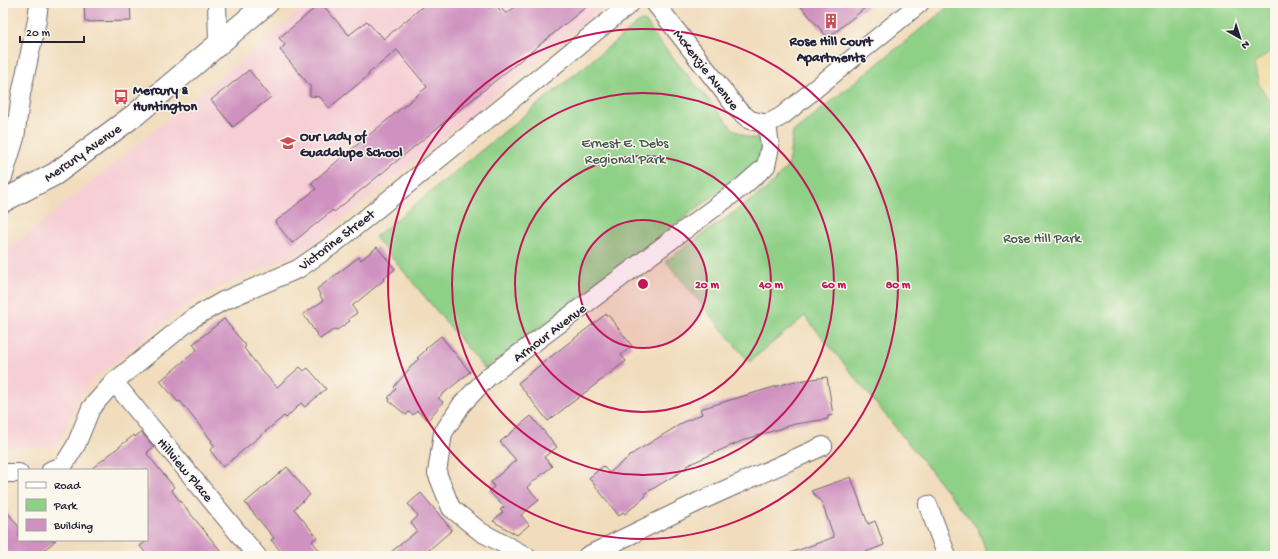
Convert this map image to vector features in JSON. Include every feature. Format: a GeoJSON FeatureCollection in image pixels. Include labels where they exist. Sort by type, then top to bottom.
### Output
{"type":"FeatureCollection","features":[{"type":"Feature","properties":{"kind":"street"},"geometry":{"type":"LineString","coordinates":[[3,177],[15,138],[21,94],[37,20],[39,3]]}},
{"type":"Feature","properties":{"kind":"street"},"geometry":{"type":"LineString","coordinates":[[217,3],[218,43]]}},
{"type":"Feature","properties":{"kind":"street","name":"Mercury Avenue"},"geometry":{"type":"LineString","coordinates":[[3,201],[55,174],[136,114],[267,3]]}},
{"type":"Feature","properties":{"kind":"street","name":"Victorine Street"},"geometry":{"type":"LineString","coordinates":[[54,469],[63,466],[76,445],[91,408],[114,382],[193,318],[223,301],[298,269],[334,244],[631,3]]}},
{"type":"Feature","properties":{"kind":"street","name":"McKenzie Avenue"},"geometry":{"type":"LineString","coordinates":[[655,3],[738,110],[750,120],[767,124]]}},
{"type":"Feature","properties":{"kind":"street"},"geometry":{"type":"LineString","coordinates":[[767,124],[782,116],[920,3]]}},
{"type":"Feature","properties":{"kind":"street","name":"Armour Avenue"},"geometry":{"type":"LineString","coordinates":[[526,556],[481,532],[451,508],[437,473],[443,433],[462,404],[488,377],[742,187],[766,166],[770,146],[767,124]]}},
{"type":"Feature","properties":{"kind":"street","name":"Hillview Place"},"geometry":{"type":"LineString","coordinates":[[114,382],[258,556]]}},
{"type":"Feature","properties":{"kind":"street"},"geometry":{"type":"LineString","coordinates":[[587,556],[698,502],[823,446]]}},
{"type":"Feature","properties":{"kind":"street"},"geometry":{"type":"LineString","coordinates":[[3,473],[18,473]]}},
{"type":"Feature","properties":{"kind":"street"},"geometry":{"type":"LineString","coordinates":[[928,505],[947,556]]}},
{"type":"Feature","properties":{"kind":"shaded area","name":"Our Lady of Guadalupe School"},"geometry":{"type":"Polygon","coordinates":[[[310,3],[605,3],[604,6],[318,240],[300,252],[194,299],[93,380],[79,396],[57,447],[3,447],[3,254],[310,3]]]}},
{"type":"Feature","properties":{"kind":"green space","name":"Rose Hill Park"},"geometry":{"type":"Polygon","coordinates":[[[953,3],[1275,3],[1275,556],[988,556],[978,529],[805,316],[749,362],[666,261],[769,187],[788,166],[793,132],[953,3]]]}},
{"type":"Feature","properties":{"kind":"green space","name":"Ernest E. Debs Regional Park"},"geometry":{"type":"Polygon","coordinates":[[[642,21],[646,22],[657,39],[733,129],[747,137],[759,139],[763,144],[759,161],[485,369],[375,237],[642,21]]]}},
{"type":"Feature","properties":{"kind":"sand"},"geometry":{"type":"Polygon","coordinates":[[[1275,48],[1275,108],[1259,85],[1254,64],[1275,48]]]}},
{"type":"Feature","properties":{"kind":"building"},"geometry":{"type":"Polygon","coordinates":[[[84,3],[130,3],[131,21],[85,22],[84,3]]]}},
{"type":"Feature","properties":{"kind":"building"},"geometry":{"type":"Polygon","coordinates":[[[321,3],[349,35],[367,21],[384,39],[427,3],[485,3],[489,8],[495,4],[506,14],[520,3],[591,3],[334,212],[333,210],[292,243],[275,222],[316,189],[311,183],[427,87],[397,50],[329,108],[320,97],[310,96],[310,86],[280,50],[285,45],[279,38],[321,3]]]}},
{"type":"Feature","properties":{"kind":"building","name":"Rose Hill Court Apartments"},"geometry":{"type":"Polygon","coordinates":[[[798,3],[871,3],[828,38],[798,3]]]}},
{"type":"Feature","properties":{"kind":"building"},"geometry":{"type":"Polygon","coordinates":[[[249,70],[271,97],[233,127],[211,100],[249,70]]]}},
{"type":"Feature","properties":{"kind":"building"},"geometry":{"type":"Polygon","coordinates":[[[377,247],[395,269],[352,306],[357,313],[348,319],[350,321],[320,339],[303,314],[323,301],[317,289],[359,257],[361,260],[377,247]]]}},
{"type":"Feature","properties":{"kind":"building"},"geometry":{"type":"Polygon","coordinates":[[[606,314],[632,346],[621,355],[626,361],[548,421],[518,383],[606,314]]]}},
{"type":"Feature","properties":{"kind":"building"},"geometry":{"type":"Polygon","coordinates":[[[224,319],[246,346],[244,348],[277,387],[300,367],[304,371],[308,368],[326,389],[305,407],[301,403],[286,418],[284,416],[223,467],[210,450],[215,446],[211,442],[212,441],[180,401],[178,402],[160,381],[197,350],[193,344],[224,319]]]}},
{"type":"Feature","properties":{"kind":"building"},"geometry":{"type":"Polygon","coordinates":[[[441,336],[470,372],[438,398],[443,402],[428,420],[417,411],[413,415],[409,412],[406,415],[389,401],[390,399],[388,398],[396,389],[394,387],[419,359],[417,358],[426,350],[425,349],[441,336]]]}},
{"type":"Feature","properties":{"kind":"building"},"geometry":{"type":"Polygon","coordinates":[[[827,377],[833,415],[828,416],[828,419],[795,424],[744,440],[686,466],[687,468],[644,494],[646,496],[625,514],[623,512],[619,516],[589,478],[603,466],[609,473],[635,452],[684,422],[702,414],[700,409],[791,382],[827,377]]]}},
{"type":"Feature","properties":{"kind":"building"},"geometry":{"type":"Polygon","coordinates":[[[531,416],[557,447],[544,457],[552,466],[527,487],[539,500],[521,515],[529,525],[517,535],[493,521],[503,512],[500,510],[504,507],[489,491],[494,487],[491,482],[516,460],[500,442],[531,416]]]}},
{"type":"Feature","properties":{"kind":"building"},"geometry":{"type":"Polygon","coordinates":[[[141,432],[154,447],[147,452],[147,454],[174,487],[171,490],[225,556],[148,556],[140,546],[148,541],[148,469],[91,469],[134,435],[135,437],[141,432]]]}},
{"type":"Feature","properties":{"kind":"building"},"geometry":{"type":"Polygon","coordinates":[[[287,467],[310,495],[294,509],[317,537],[312,541],[324,556],[285,556],[271,540],[274,538],[245,503],[287,467]]]}},
{"type":"Feature","properties":{"kind":"building"},"geometry":{"type":"Polygon","coordinates":[[[851,477],[868,524],[875,521],[884,545],[855,556],[788,556],[788,554],[834,537],[822,503],[811,491],[851,477]]]}},
{"type":"Feature","properties":{"kind":"building"},"geometry":{"type":"Polygon","coordinates":[[[421,493],[452,530],[422,556],[386,556],[417,531],[411,523],[418,516],[408,504],[421,493]]]}},
{"type":"Feature","properties":{"kind":"building"},"geometry":{"type":"Polygon","coordinates":[[[3,507],[18,526],[18,541],[55,541],[37,556],[3,556],[3,507]]]}},
{"type":"Feature","properties":{"kind":"place","name":"Rose Hill Court Apartments"},"geometry":{"type":"Point","coordinates":[831,21]}},
{"type":"Feature","properties":{"kind":"place","name":"Mercury & Huntington"},"geometry":{"type":"Point","coordinates":[121,97]}},
{"type":"Feature","properties":{"kind":"place","name":"Our Lady of Guadalupe School"},"geometry":{"type":"Point","coordinates":[288,143]}}]}
